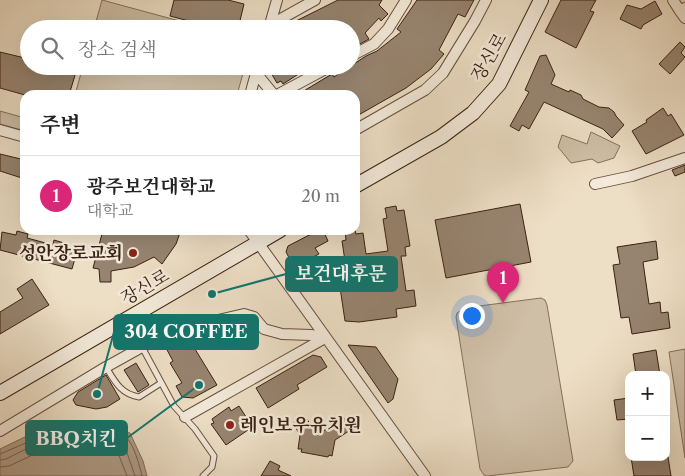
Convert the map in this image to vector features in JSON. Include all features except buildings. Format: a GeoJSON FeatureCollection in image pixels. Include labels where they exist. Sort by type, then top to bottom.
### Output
{"type":"FeatureCollection","features":[{"type":"Feature","properties":{"kind":"main road","name":"장신로"},"geometry":{"type":"LineString","coordinates":[[360,183],[441,137],[472,113],[499,84],[541,0]]}},
{"type":"Feature","properties":{"kind":"main road","name":"장신로"},"geometry":{"type":"LineString","coordinates":[[0,393],[272,235]]}},
{"type":"Feature","properties":{"kind":"street"},"geometry":{"type":"LineString","coordinates":[[272,20],[276,0]]}},
{"type":"Feature","properties":{"kind":"street"},"geometry":{"type":"LineString","coordinates":[[282,20],[315,0]]}},
{"type":"Feature","properties":{"kind":"street"},"geometry":{"type":"LineString","coordinates":[[360,51],[374,44],[388,29],[406,0]]}},
{"type":"Feature","properties":{"kind":"street"},"geometry":{"type":"LineString","coordinates":[[360,127],[425,90],[443,73],[486,0]]}},
{"type":"Feature","properties":{"kind":"street"},"geometry":{"type":"LineString","coordinates":[[673,0],[683,12]]}},
{"type":"Feature","properties":{"kind":"street"},"geometry":{"type":"LineString","coordinates":[[251,90],[256,75]]}},
{"type":"Feature","properties":{"kind":"street"},"geometry":{"type":"LineString","coordinates":[[261,75],[271,90]]}},
{"type":"Feature","properties":{"kind":"street"},"geometry":{"type":"LineString","coordinates":[[285,90],[314,75]]}},
{"type":"Feature","properties":{"kind":"street"},"geometry":{"type":"LineString","coordinates":[[0,130],[20,136]]}},
{"type":"Feature","properties":{"kind":"street"},"geometry":{"type":"LineString","coordinates":[[595,184],[632,176],[685,158]]}},
{"type":"Feature","properties":{"kind":"street"},"geometry":{"type":"LineString","coordinates":[[252,235],[425,476]]}},
{"type":"Feature","properties":{"kind":"street"},"geometry":{"type":"LineString","coordinates":[[0,431],[142,347],[169,333],[192,326],[244,314],[254,317],[264,329],[282,334],[311,335],[325,338]]}},
{"type":"Feature","properties":{"kind":"street"},"geometry":{"type":"LineString","coordinates":[[185,417],[325,338]]}},
{"type":"Feature","properties":{"kind":"lane"},"geometry":{"type":"LineString","coordinates":[[142,347],[174,406],[185,417],[214,456],[212,467],[204,476]]}},
{"type":"Feature","properties":{"kind":"lane"},"geometry":{"type":"LineString","coordinates":[[106,367],[117,386],[128,396],[139,397],[161,383]]}},
{"type":"Feature","properties":{"kind":"shaded area"},"geometry":{"type":"Polygon","coordinates":[[[102,0],[176,20],[96,20],[102,0]]]}},
{"type":"Feature","properties":{"kind":"shaded area"},"geometry":{"type":"Polygon","coordinates":[[[81,75],[243,75],[238,90],[76,90],[81,75]]]}},
{"type":"Feature","properties":{"kind":"shaded area"},"geometry":{"type":"Polygon","coordinates":[[[0,111],[20,117],[20,130],[0,124],[0,111]]]}},
{"type":"Feature","properties":{"kind":"shaded area"},"geometry":{"type":"Polygon","coordinates":[[[591,132],[620,146],[614,158],[598,163],[592,159],[571,163],[558,147],[562,135],[587,144],[591,132]]]}},
{"type":"Feature","properties":{"kind":"shaded area"},"geometry":{"type":"Polygon","coordinates":[[[541,298],[545,300],[547,305],[573,461],[568,467],[487,476],[480,469],[456,317],[457,313],[464,308],[541,298]]]}},
{"type":"Feature","properties":{"kind":"shaded area"},"geometry":{"type":"Polygon","coordinates":[[[685,349],[685,458],[669,352],[685,349]]]}},
{"type":"Feature","properties":{"kind":"water"},"geometry":{"type":"Polygon","coordinates":[[[56,425],[98,436],[122,432],[130,433],[143,461],[147,476],[0,476],[0,449],[56,425]]]}},
{"type":"Feature","properties":{"kind":"place","name":"성안장로교회"},"geometry":{"type":"Point","coordinates":[133,253]}},
{"type":"Feature","properties":{"kind":"place","name":"보건대후문"},"geometry":{"type":"Point","coordinates":[212,294]}},
{"type":"Feature","properties":{"kind":"place","name":"광주보건대학교"},"geometry":{"type":"Point","coordinates":[503,303]}},
{"type":"Feature","properties":{"kind":"place","name":"BBQ치킨"},"geometry":{"type":"Point","coordinates":[199,385]}},
{"type":"Feature","properties":{"kind":"place","name":"304 COFFEE"},"geometry":{"type":"Point","coordinates":[97,394]}},
{"type":"Feature","properties":{"kind":"place","name":"레인보우유치원"},"geometry":{"type":"Point","coordinates":[230,425]}}]}
